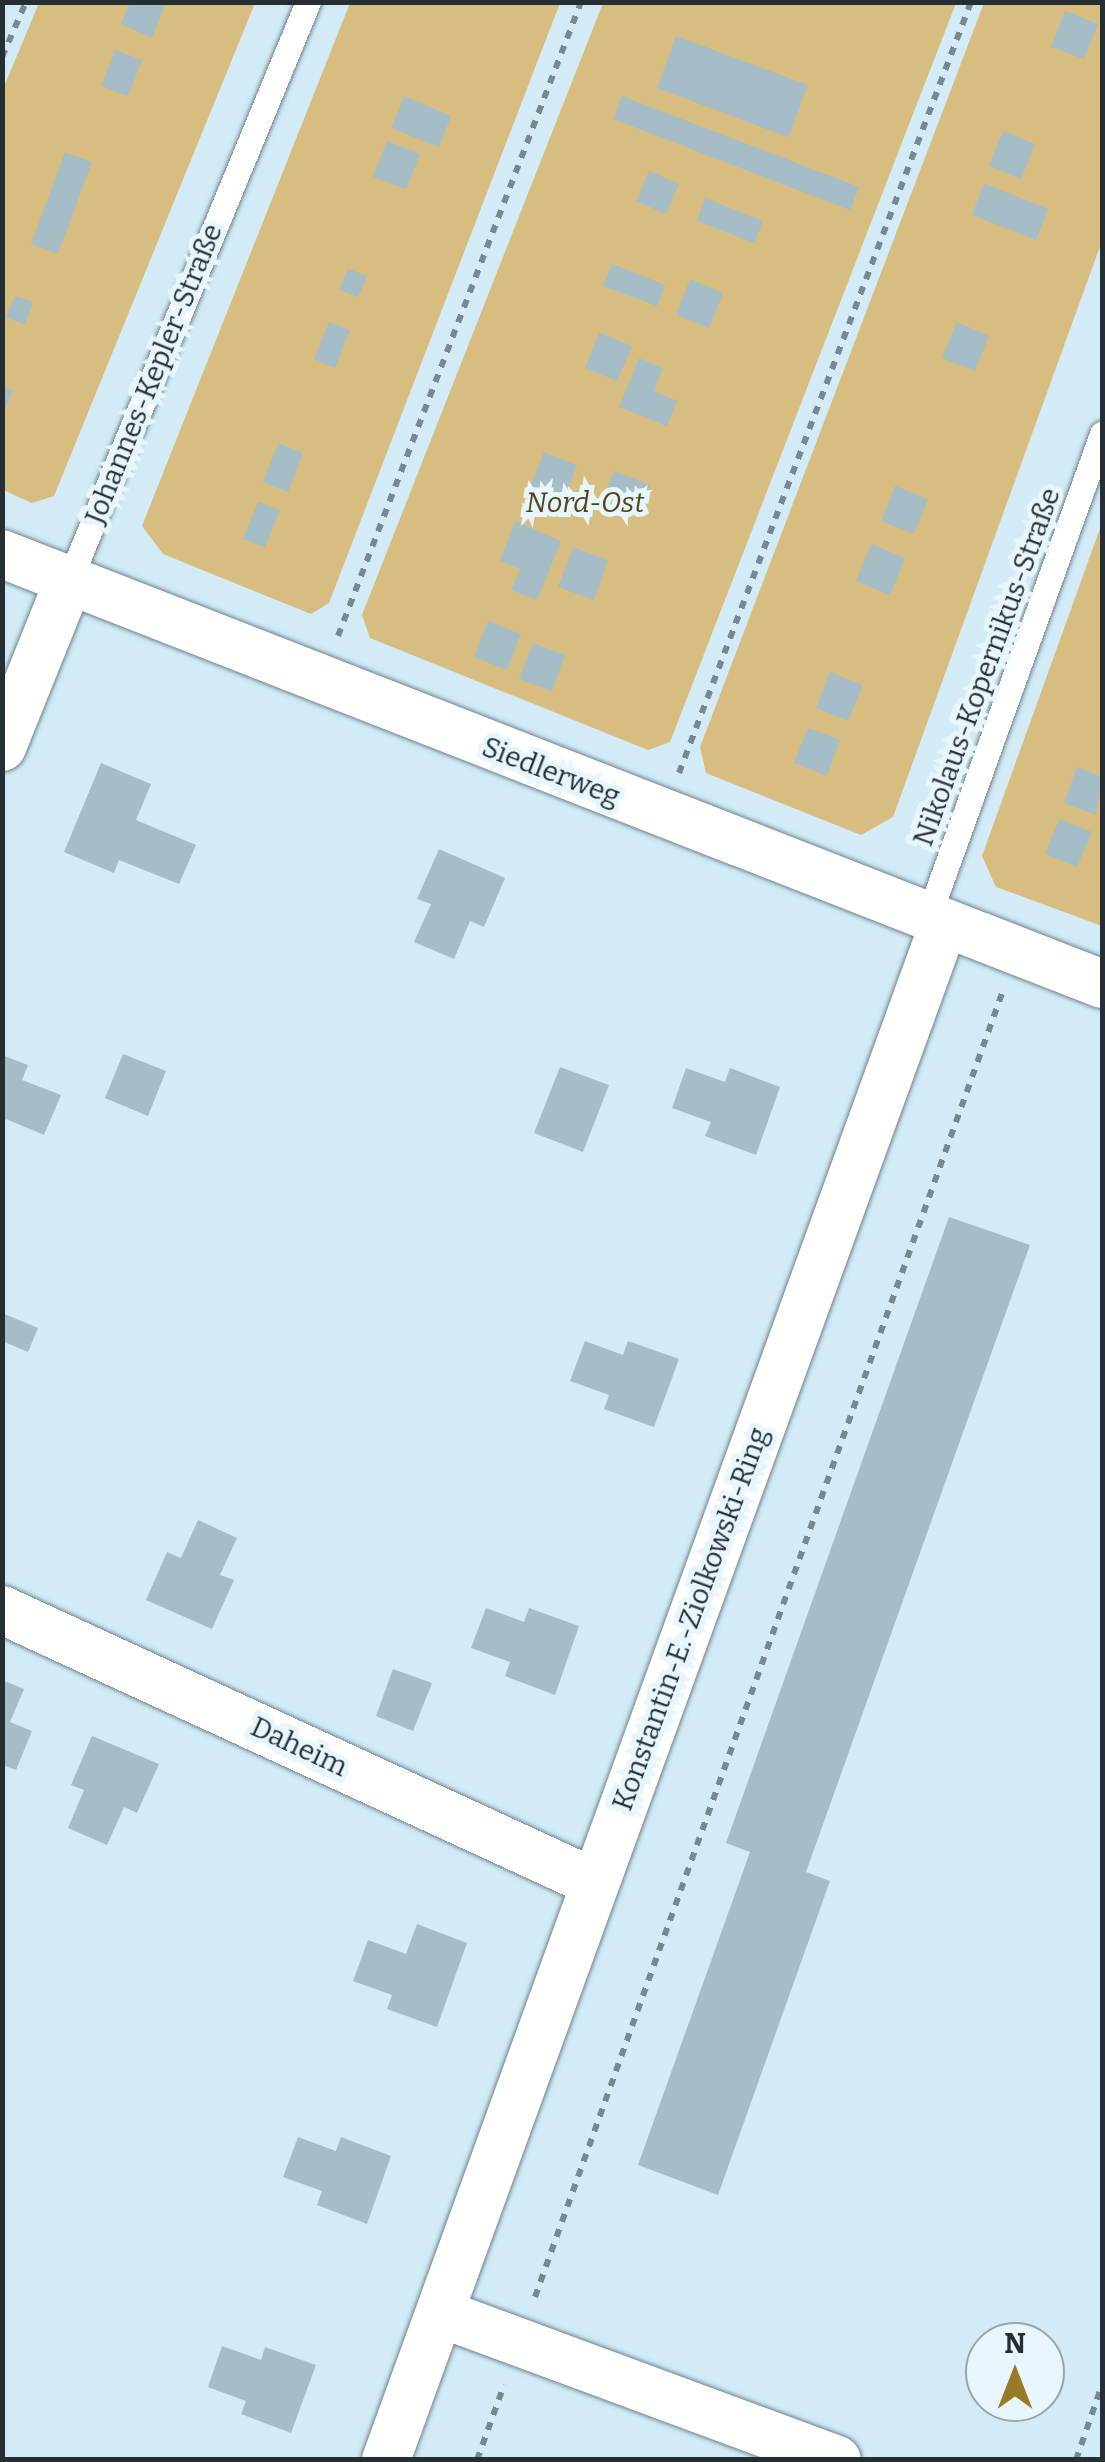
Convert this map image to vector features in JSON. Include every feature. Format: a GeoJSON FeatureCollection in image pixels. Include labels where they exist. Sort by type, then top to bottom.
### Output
{"type":"FeatureCollection","features":[{"type":"Feature","properties":{"kind":"street","name":"Siedlerweg"},"geometry":{"type":"LineString","coordinates":[[2,554],[935,923],[1102,984]]}},
{"type":"Feature","properties":{"kind":"street","name":"Johannes-Kepler-Straße"},"geometry":{"type":"LineString","coordinates":[[2,747],[68,583]]}},
{"type":"Feature","properties":{"kind":"street","name":"Konstantin-E.-Ziolkowski-Ring"},"geometry":{"type":"LineString","coordinates":[[386,2460],[935,923]]}},
{"type":"Feature","properties":{"kind":"street","name":"Daheim"},"geometry":{"type":"LineString","coordinates":[[2,1610],[595,1883]]}},
{"type":"Feature","properties":{"kind":"street"},"geometry":{"type":"LineString","coordinates":[[440,2312],[838,2460]]}},
{"type":"Feature","properties":{"kind":"lane","name":"Johannes-Kepler-Straße"},"geometry":{"type":"LineString","coordinates":[[68,583],[308,2]]}},
{"type":"Feature","properties":{"kind":"lane","name":"Nikolaus-Kopernikus-Straße"},"geometry":{"type":"LineString","coordinates":[[935,923],[1102,434]]}},
{"type":"Feature","properties":{"kind":"path"},"geometry":{"type":"LineString","coordinates":[[2,57],[26,2]]}},
{"type":"Feature","properties":{"kind":"path"},"geometry":{"type":"LineString","coordinates":[[320,682],[581,2]]}},
{"type":"Feature","properties":{"kind":"path"},"geometry":{"type":"LineString","coordinates":[[663,816],[971,2]]}},
{"type":"Feature","properties":{"kind":"path"},"geometry":{"type":"LineString","coordinates":[[477,2460],[1017,952]]}},
{"type":"Feature","properties":{"kind":"path"},"geometry":{"type":"LineString","coordinates":[[1076,2460],[1102,2386]]}},
{"type":"Feature","properties":{"kind":"green space"},"geometry":{"type":"Polygon","coordinates":[[[39,3],[255,3],[54,496],[32,503],[3,490],[3,89],[39,3]]]}},
{"type":"Feature","properties":{"kind":"green space"},"geometry":{"type":"Polygon","coordinates":[[[350,3],[560,3],[329,603],[311,614],[163,554],[142,526],[350,3]]]}},
{"type":"Feature","properties":{"kind":"green space","name":"Nord-Ost"},"geometry":{"type":"Polygon","coordinates":[[[603,3],[956,3],[670,742],[648,750],[370,638],[362,615],[603,3]]]}},
{"type":"Feature","properties":{"kind":"green space"},"geometry":{"type":"Polygon","coordinates":[[[984,3],[1102,3],[1102,241],[893,817],[861,835],[706,773],[700,747],[984,3]]]}},
{"type":"Feature","properties":{"kind":"green space"},"geometry":{"type":"Polygon","coordinates":[[[1102,523],[1102,926],[996,887],[982,856],[1102,523]]]}},
{"type":"Feature","properties":{"kind":"building"},"geometry":{"type":"Polygon","coordinates":[[[130,2],[166,2],[152,38],[121,24],[130,2]]]}},
{"type":"Feature","properties":{"kind":"building"},"geometry":{"type":"Polygon","coordinates":[[[1065,11],[1098,24],[1084,59],[1051,47],[1065,11]]]}},
{"type":"Feature","properties":{"kind":"building"},"geometry":{"type":"Polygon","coordinates":[[[676,36],[808,85],[788,137],[657,88],[676,36]]]}},
{"type":"Feature","properties":{"kind":"building"},"geometry":{"type":"Polygon","coordinates":[[[115,50],[142,60],[128,96],[101,86],[115,50]]]}},
{"type":"Feature","properties":{"kind":"building"},"geometry":{"type":"Polygon","coordinates":[[[404,96],[451,116],[439,147],[391,128],[404,96]]]}},
{"type":"Feature","properties":{"kind":"building"},"geometry":{"type":"Polygon","coordinates":[[[622,96],[859,187],[850,210],[613,119],[622,96]]]}},
{"type":"Feature","properties":{"kind":"building"},"geometry":{"type":"Polygon","coordinates":[[[1003,131],[1035,144],[1021,179],[989,166],[1003,131]]]}},
{"type":"Feature","properties":{"kind":"building"},"geometry":{"type":"Polygon","coordinates":[[[387,141],[420,154],[406,189],[373,177],[387,141]]]}},
{"type":"Feature","properties":{"kind":"building"},"geometry":{"type":"Polygon","coordinates":[[[65,152],[92,162],[58,254],[31,244],[65,152]]]}},
{"type":"Feature","properties":{"kind":"building"},"geometry":{"type":"Polygon","coordinates":[[[649,171],[679,184],[666,214],[636,201],[649,171]]]}},
{"type":"Feature","properties":{"kind":"building"},"geometry":{"type":"Polygon","coordinates":[[[984,183],[1048,209],[1036,240],[972,215],[984,183]]]}},
{"type":"Feature","properties":{"kind":"building"},"geometry":{"type":"Polygon","coordinates":[[[705,198],[763,221],[754,243],[697,221],[705,198]]]}},
{"type":"Feature","properties":{"kind":"building"},"geometry":{"type":"Polygon","coordinates":[[[612,264],[665,285],[657,306],[603,286],[612,264]]]}},
{"type":"Feature","properties":{"kind":"building"},"geometry":{"type":"Polygon","coordinates":[[[348,269],[367,276],[358,297],[339,290],[348,269]]]}},
{"type":"Feature","properties":{"kind":"building"},"geometry":{"type":"Polygon","coordinates":[[[690,279],[723,293],[709,328],[676,315],[690,279]]]}},
{"type":"Feature","properties":{"kind":"building"},"geometry":{"type":"Polygon","coordinates":[[[15,296],[33,302],[25,325],[6,317],[15,296]]]}},
{"type":"Feature","properties":{"kind":"building"},"geometry":{"type":"Polygon","coordinates":[[[329,322],[350,330],[335,368],[314,359],[329,322]]]}},
{"type":"Feature","properties":{"kind":"building"},"geometry":{"type":"Polygon","coordinates":[[[957,322],[989,336],[975,371],[942,358],[957,322]]]}},
{"type":"Feature","properties":{"kind":"building"},"geometry":{"type":"Polygon","coordinates":[[[599,333],[632,346],[617,381],[585,368],[599,333]]]}},
{"type":"Feature","properties":{"kind":"building"},"geometry":{"type":"Polygon","coordinates":[[[639,358],[663,368],[654,391],[677,401],[667,426],[619,407],[639,358]]]}},
{"type":"Feature","properties":{"kind":"building"},"geometry":{"type":"Polygon","coordinates":[[[2,386],[13,390],[3,414],[2,414],[2,386]]]}},
{"type":"Feature","properties":{"kind":"building"},"geometry":{"type":"Polygon","coordinates":[[[278,443],[303,453],[288,492],[263,482],[278,443]]]}},
{"type":"Feature","properties":{"kind":"building"},"geometry":{"type":"Polygon","coordinates":[[[544,452],[577,465],[563,500],[530,487],[544,452]]]}},
{"type":"Feature","properties":{"kind":"building"},"geometry":{"type":"Polygon","coordinates":[[[614,471],[650,485],[640,512],[604,498],[614,471]]]}},
{"type":"Feature","properties":{"kind":"building"},"geometry":{"type":"Polygon","coordinates":[[[895,486],[928,499],[914,534],[881,521],[895,486]]]}},
{"type":"Feature","properties":{"kind":"building"},"geometry":{"type":"Polygon","coordinates":[[[258,502],[280,510],[265,547],[243,539],[258,502]]]}},
{"type":"Feature","properties":{"kind":"building"},"geometry":{"type":"Polygon","coordinates":[[[515,521],[561,541],[537,600],[511,590],[520,569],[500,561],[515,521]]]}},
{"type":"Feature","properties":{"kind":"building"},"geometry":{"type":"Polygon","coordinates":[[[871,544],[905,558],[890,595],[856,581],[871,544]]]}},
{"type":"Feature","properties":{"kind":"building"},"geometry":{"type":"Polygon","coordinates":[[[573,547],[608,560],[594,600],[558,587],[573,547]]]}},
{"type":"Feature","properties":{"kind":"building"},"geometry":{"type":"Polygon","coordinates":[[[488,621],[521,634],[507,670],[474,657],[488,621]]]}},
{"type":"Feature","properties":{"kind":"building"},"geometry":{"type":"Polygon","coordinates":[[[533,643],[565,655],[552,691],[519,679],[533,643]]]}},
{"type":"Feature","properties":{"kind":"building"},"geometry":{"type":"Polygon","coordinates":[[[830,672],[863,685],[848,721],[816,708],[830,672]]]}},
{"type":"Feature","properties":{"kind":"building"},"geometry":{"type":"Polygon","coordinates":[[[808,728],[840,740],[827,776],[794,763],[808,728]]]}},
{"type":"Feature","properties":{"kind":"building"},"geometry":{"type":"Polygon","coordinates":[[[101,763],[151,784],[136,820],[196,845],[179,884],[119,860],[114,873],[64,852],[101,763]]]}},
{"type":"Feature","properties":{"kind":"building"},"geometry":{"type":"Polygon","coordinates":[[[1077,767],[1102,777],[1096,815],[1064,803],[1077,767]]]}},
{"type":"Feature","properties":{"kind":"building"},"geometry":{"type":"Polygon","coordinates":[[[1059,819],[1092,832],[1077,867],[1045,854],[1059,819]]]}},
{"type":"Feature","properties":{"kind":"building"},"geometry":{"type":"Polygon","coordinates":[[[439,849],[505,878],[484,927],[470,921],[454,959],[414,942],[431,904],[417,899],[439,849]]]}},
{"type":"Feature","properties":{"kind":"building"},"geometry":{"type":"Polygon","coordinates":[[[123,1054],[166,1071],[148,1116],[105,1098],[123,1054]]]}},
{"type":"Feature","properties":{"kind":"building"},"geometry":{"type":"Polygon","coordinates":[[[2,1055],[28,1065],[22,1080],[61,1095],[44,1135],[6,1119],[2,1127],[2,1055]]]}},
{"type":"Feature","properties":{"kind":"building"},"geometry":{"type":"Polygon","coordinates":[[[560,1067],[609,1085],[583,1152],[534,1133],[560,1067]]]}},
{"type":"Feature","properties":{"kind":"building"},"geometry":{"type":"Polygon","coordinates":[[[686,1068],[725,1082],[730,1068],[780,1087],[756,1155],[705,1136],[711,1122],[672,1108],[686,1068]]]}},
{"type":"Feature","properties":{"kind":"building"},"geometry":{"type":"Polygon","coordinates":[[[949,1217],[1030,1245],[806,1872],[830,1881],[718,2195],[638,2165],[750,1852],[726,1843],[949,1217]]]}},
{"type":"Feature","properties":{"kind":"building"},"geometry":{"type":"Polygon","coordinates":[[[2,1313],[38,1328],[28,1352],[2,1341],[2,1313]]]}},
{"type":"Feature","properties":{"kind":"building"},"geometry":{"type":"Polygon","coordinates":[[[585,1341],[623,1355],[628,1341],[679,1359],[654,1427],[604,1409],[609,1395],[570,1381],[585,1341]]]}},
{"type":"Feature","properties":{"kind":"building"},"geometry":{"type":"Polygon","coordinates":[[[198,1520],[237,1538],[220,1575],[234,1580],[212,1629],[146,1600],[167,1552],[181,1558],[198,1520]]]}},
{"type":"Feature","properties":{"kind":"building"},"geometry":{"type":"Polygon","coordinates":[[[486,1608],[524,1622],[529,1608],[579,1626],[555,1695],[505,1676],[510,1662],[471,1648],[486,1608]]]}},
{"type":"Feature","properties":{"kind":"building"},"geometry":{"type":"Polygon","coordinates":[[[393,1669],[432,1683],[413,1731],[376,1716],[393,1669]]]}},
{"type":"Feature","properties":{"kind":"building"},"geometry":{"type":"Polygon","coordinates":[[[2,1680],[24,1689],[10,1722],[32,1731],[16,1770],[2,1765],[2,1680]]]}},
{"type":"Feature","properties":{"kind":"building"},"geometry":{"type":"Polygon","coordinates":[[[92,1736],[159,1764],[137,1813],[124,1807],[107,1845],[68,1828],[84,1790],[71,1785],[92,1736]]]}},
{"type":"Feature","properties":{"kind":"building"},"geometry":{"type":"Polygon","coordinates":[[[417,1924],[467,1943],[437,2027],[387,2009],[392,1995],[353,1981],[368,1940],[406,1954],[417,1924]]]}},
{"type":"Feature","properties":{"kind":"building"},"geometry":{"type":"Polygon","coordinates":[[[298,2137],[336,2151],[341,2137],[391,2156],[367,2224],[317,2205],[322,2191],[283,2177],[298,2137]]]}},
{"type":"Feature","properties":{"kind":"building"},"geometry":{"type":"Polygon","coordinates":[[[222,2346],[261,2360],[265,2347],[316,2365],[291,2433],[241,2414],[246,2401],[208,2387],[222,2346]]]}}]}
